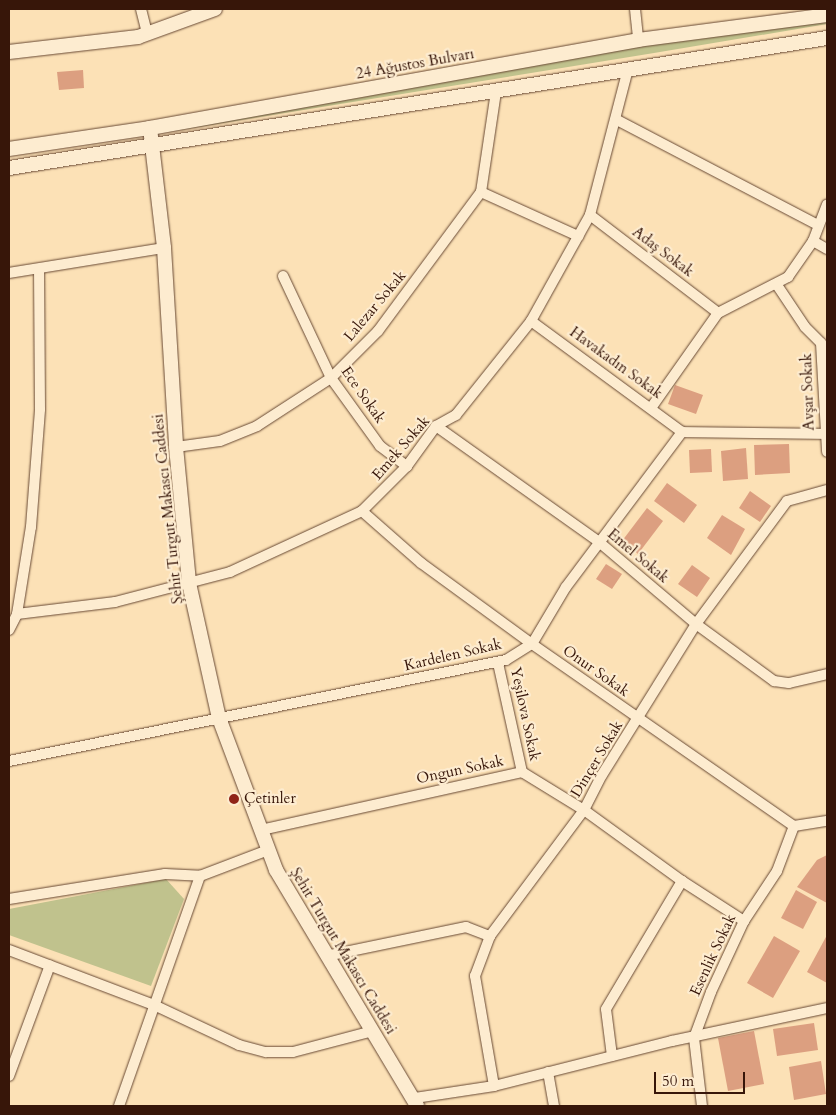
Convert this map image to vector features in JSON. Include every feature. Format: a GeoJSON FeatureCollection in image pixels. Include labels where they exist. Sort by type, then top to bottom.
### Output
{"type":"FeatureCollection","features":[{"type":"Feature","properties":{"kind":"main road"},"geometry":{"type":"LineString","coordinates":[[9,52],[124,40],[215,9]]}},
{"type":"Feature","properties":{"kind":"main road","name":"24 Ağustos Bulvarı"},"geometry":{"type":"LineString","coordinates":[[9,149],[150,128],[638,40],[827,15]]}},
{"type":"Feature","properties":{"kind":"main road"},"geometry":{"type":"LineString","coordinates":[[9,168],[152,147],[827,38]]}},
{"type":"Feature","properties":{"kind":"main road","name":"Şehit Turgut Makascı Caddesi"},"geometry":{"type":"LineString","coordinates":[[150,128],[164,248],[176,448],[189,583],[218,718],[260,830],[288,894],[416,1102]]}},
{"type":"Feature","properties":{"kind":"street"},"geometry":{"type":"LineString","coordinates":[[141,9],[148,33]]}},
{"type":"Feature","properties":{"kind":"street"},"geometry":{"type":"LineString","coordinates":[[635,9],[638,40]]}},
{"type":"Feature","properties":{"kind":"street","name":"Emek Sokak"},"geometry":{"type":"LineString","coordinates":[[17,614],[115,602],[230,572],[362,511],[407,466],[436,426],[456,415],[531,321],[590,215],[617,120],[628,69]]}},
{"type":"Feature","properties":{"kind":"street","name":"Lalezar Sokak"},"geometry":{"type":"LineString","coordinates":[[176,448],[220,441],[257,426],[331,378],[378,331],[481,192],[496,92]]}},
{"type":"Feature","properties":{"kind":"street"},"geometry":{"type":"LineString","coordinates":[[617,120],[818,226]]}},
{"type":"Feature","properties":{"kind":"street"},"geometry":{"type":"LineString","coordinates":[[481,192],[578,236]]}},
{"type":"Feature","properties":{"kind":"street"},"geometry":{"type":"LineString","coordinates":[[651,408],[718,313],[777,285],[788,277],[813,241],[827,206]]}},
{"type":"Feature","properties":{"kind":"street","name":"Adaş Sokak"},"geometry":{"type":"LineString","coordinates":[[590,215],[718,313]]}},
{"type":"Feature","properties":{"kind":"street"},"geometry":{"type":"LineString","coordinates":[[813,241],[827,249]]}},
{"type":"Feature","properties":{"kind":"street"},"geometry":{"type":"LineString","coordinates":[[9,273],[164,248]]}},
{"type":"Feature","properties":{"kind":"street"},"geometry":{"type":"LineString","coordinates":[[9,630],[17,614],[31,527],[40,409],[39,269]]}},
{"type":"Feature","properties":{"kind":"street","name":"Ece Sokak"},"geometry":{"type":"LineString","coordinates":[[283,276],[331,378],[380,446],[407,466]]}},
{"type":"Feature","properties":{"kind":"street","name":"Avşar Sokak"},"geometry":{"type":"LineString","coordinates":[[777,285],[805,327],[824,346],[827,452]]}},
{"type":"Feature","properties":{"kind":"street","name":"Havakadın Sokak"},"geometry":{"type":"LineString","coordinates":[[531,321],[682,432]]}},
{"type":"Feature","properties":{"kind":"street","name":"Emel Sokak"},"geometry":{"type":"LineString","coordinates":[[436,426],[599,542],[696,624],[774,681],[789,683],[827,674]]}},
{"type":"Feature","properties":{"kind":"street"},"geometry":{"type":"LineString","coordinates":[[532,644],[566,587],[682,432],[826,434]]}},
{"type":"Feature","properties":{"kind":"street","name":"Dinçer Sokak"},"geometry":{"type":"LineString","coordinates":[[494,1086],[474,976],[490,936],[584,810],[602,775],[696,624],[787,501],[827,490]]}},
{"type":"Feature","properties":{"kind":"street","name":"Onur Sokak"},"geometry":{"type":"LineString","coordinates":[[362,511],[421,563],[532,644],[794,826]]}},
{"type":"Feature","properties":{"kind":"street","name":"Kardelen Sokak"},"geometry":{"type":"LineString","coordinates":[[9,762],[498,662],[532,644]]}},
{"type":"Feature","properties":{"kind":"street","name":"Yeşilova Sokak"},"geometry":{"type":"LineString","coordinates":[[498,662],[522,772]]}},
{"type":"Feature","properties":{"kind":"street","name":"Ongun Sokak"},"geometry":{"type":"LineString","coordinates":[[260,830],[522,772],[584,810],[682,881],[744,920]]}},
{"type":"Feature","properties":{"kind":"street"},"geometry":{"type":"LineString","coordinates":[[794,826],[827,821]]}},
{"type":"Feature","properties":{"kind":"street","name":"Esenlik Sokak"},"geometry":{"type":"LineString","coordinates":[[702,1106],[695,1068],[694,1038],[744,920],[777,871],[794,826]]}},
{"type":"Feature","properties":{"kind":"street"},"geometry":{"type":"LineString","coordinates":[[9,899],[165,874],[200,876],[268,850]]}},
{"type":"Feature","properties":{"kind":"street"},"geometry":{"type":"LineString","coordinates":[[119,1106],[200,876]]}},
{"type":"Feature","properties":{"kind":"street"},"geometry":{"type":"LineString","coordinates":[[612,1056],[606,1009],[682,881]]}},
{"type":"Feature","properties":{"kind":"street"},"geometry":{"type":"LineString","coordinates":[[326,956],[466,927],[490,936]]}},
{"type":"Feature","properties":{"kind":"street"},"geometry":{"type":"LineString","coordinates":[[9,950],[154,1006],[239,1045],[266,1052],[293,1052],[372,1031]]}},
{"type":"Feature","properties":{"kind":"street"},"geometry":{"type":"LineString","coordinates":[[9,1076],[50,965]]}},
{"type":"Feature","properties":{"kind":"street"},"geometry":{"type":"LineString","coordinates":[[416,1102],[494,1086],[612,1056],[827,1008]]}},
{"type":"Feature","properties":{"kind":"street"},"geometry":{"type":"LineString","coordinates":[[548,1072],[554,1106]]}},
{"type":"Feature","properties":{"kind":"green space"},"geometry":{"type":"Polygon","coordinates":[[[827,16],[827,24],[654,53],[168,132],[166,125],[827,16]]]}},
{"type":"Feature","properties":{"kind":"green space"},"geometry":{"type":"Polygon","coordinates":[[[166,879],[184,899],[151,986],[9,935],[9,909],[166,879]]]}},
{"type":"Feature","properties":{"kind":"building"},"geometry":{"type":"Polygon","coordinates":[[[83,70],[84,88],[59,90],[57,72],[83,70]]]}},
{"type":"Feature","properties":{"kind":"building"},"geometry":{"type":"Polygon","coordinates":[[[675,385],[703,395],[696,414],[668,404],[675,385]]]}},
{"type":"Feature","properties":{"kind":"building"},"geometry":{"type":"Polygon","coordinates":[[[789,444],[790,473],[755,475],[754,445],[789,444]]]}},
{"type":"Feature","properties":{"kind":"building"},"geometry":{"type":"Polygon","coordinates":[[[746,448],[748,479],[723,481],[721,451],[746,448]]]}},
{"type":"Feature","properties":{"kind":"building"},"geometry":{"type":"Polygon","coordinates":[[[711,449],[712,472],[690,473],[689,450],[711,449]]]}},
{"type":"Feature","properties":{"kind":"building"},"geometry":{"type":"Polygon","coordinates":[[[667,483],[697,505],[684,523],[654,501],[667,483]]]}},
{"type":"Feature","properties":{"kind":"building"},"geometry":{"type":"Polygon","coordinates":[[[750,491],[771,506],[760,522],[739,508],[750,491]]]}},
{"type":"Feature","properties":{"kind":"building"},"geometry":{"type":"Polygon","coordinates":[[[647,508],[663,521],[638,554],[622,541],[647,508]]]}},
{"type":"Feature","properties":{"kind":"building"},"geometry":{"type":"Polygon","coordinates":[[[722,515],[745,529],[731,555],[707,538],[722,515]]]}},
{"type":"Feature","properties":{"kind":"building"},"geometry":{"type":"Polygon","coordinates":[[[606,564],[622,574],[612,589],[596,579],[606,564]]]}},
{"type":"Feature","properties":{"kind":"building"},"geometry":{"type":"Polygon","coordinates":[[[692,565],[710,578],[697,597],[678,584],[692,565]]]}},
{"type":"Feature","properties":{"kind":"building"},"geometry":{"type":"Polygon","coordinates":[[[827,855],[827,903],[797,887],[817,860],[827,855]]]}},
{"type":"Feature","properties":{"kind":"building"},"geometry":{"type":"Polygon","coordinates":[[[796,890],[817,902],[803,929],[781,918],[796,890]]]}},
{"type":"Feature","properties":{"kind":"building"},"geometry":{"type":"Polygon","coordinates":[[[827,935],[827,983],[807,972],[827,935]]]}},
{"type":"Feature","properties":{"kind":"building"},"geometry":{"type":"Polygon","coordinates":[[[774,936],[800,951],[773,998],[747,983],[774,936]]]}},
{"type":"Feature","properties":{"kind":"building"},"geometry":{"type":"Polygon","coordinates":[[[814,1023],[818,1050],[777,1056],[773,1029],[814,1023]]]}},
{"type":"Feature","properties":{"kind":"building"},"geometry":{"type":"Polygon","coordinates":[[[754,1031],[764,1084],[728,1091],[718,1038],[754,1031]]]}},
{"type":"Feature","properties":{"kind":"building"},"geometry":{"type":"Polygon","coordinates":[[[821,1061],[826,1094],[794,1100],[789,1067],[821,1061]]]}},
{"type":"Feature","properties":{"kind":"place","name":"Çetinler"},"geometry":{"type":"Point","coordinates":[234,799]}}]}
